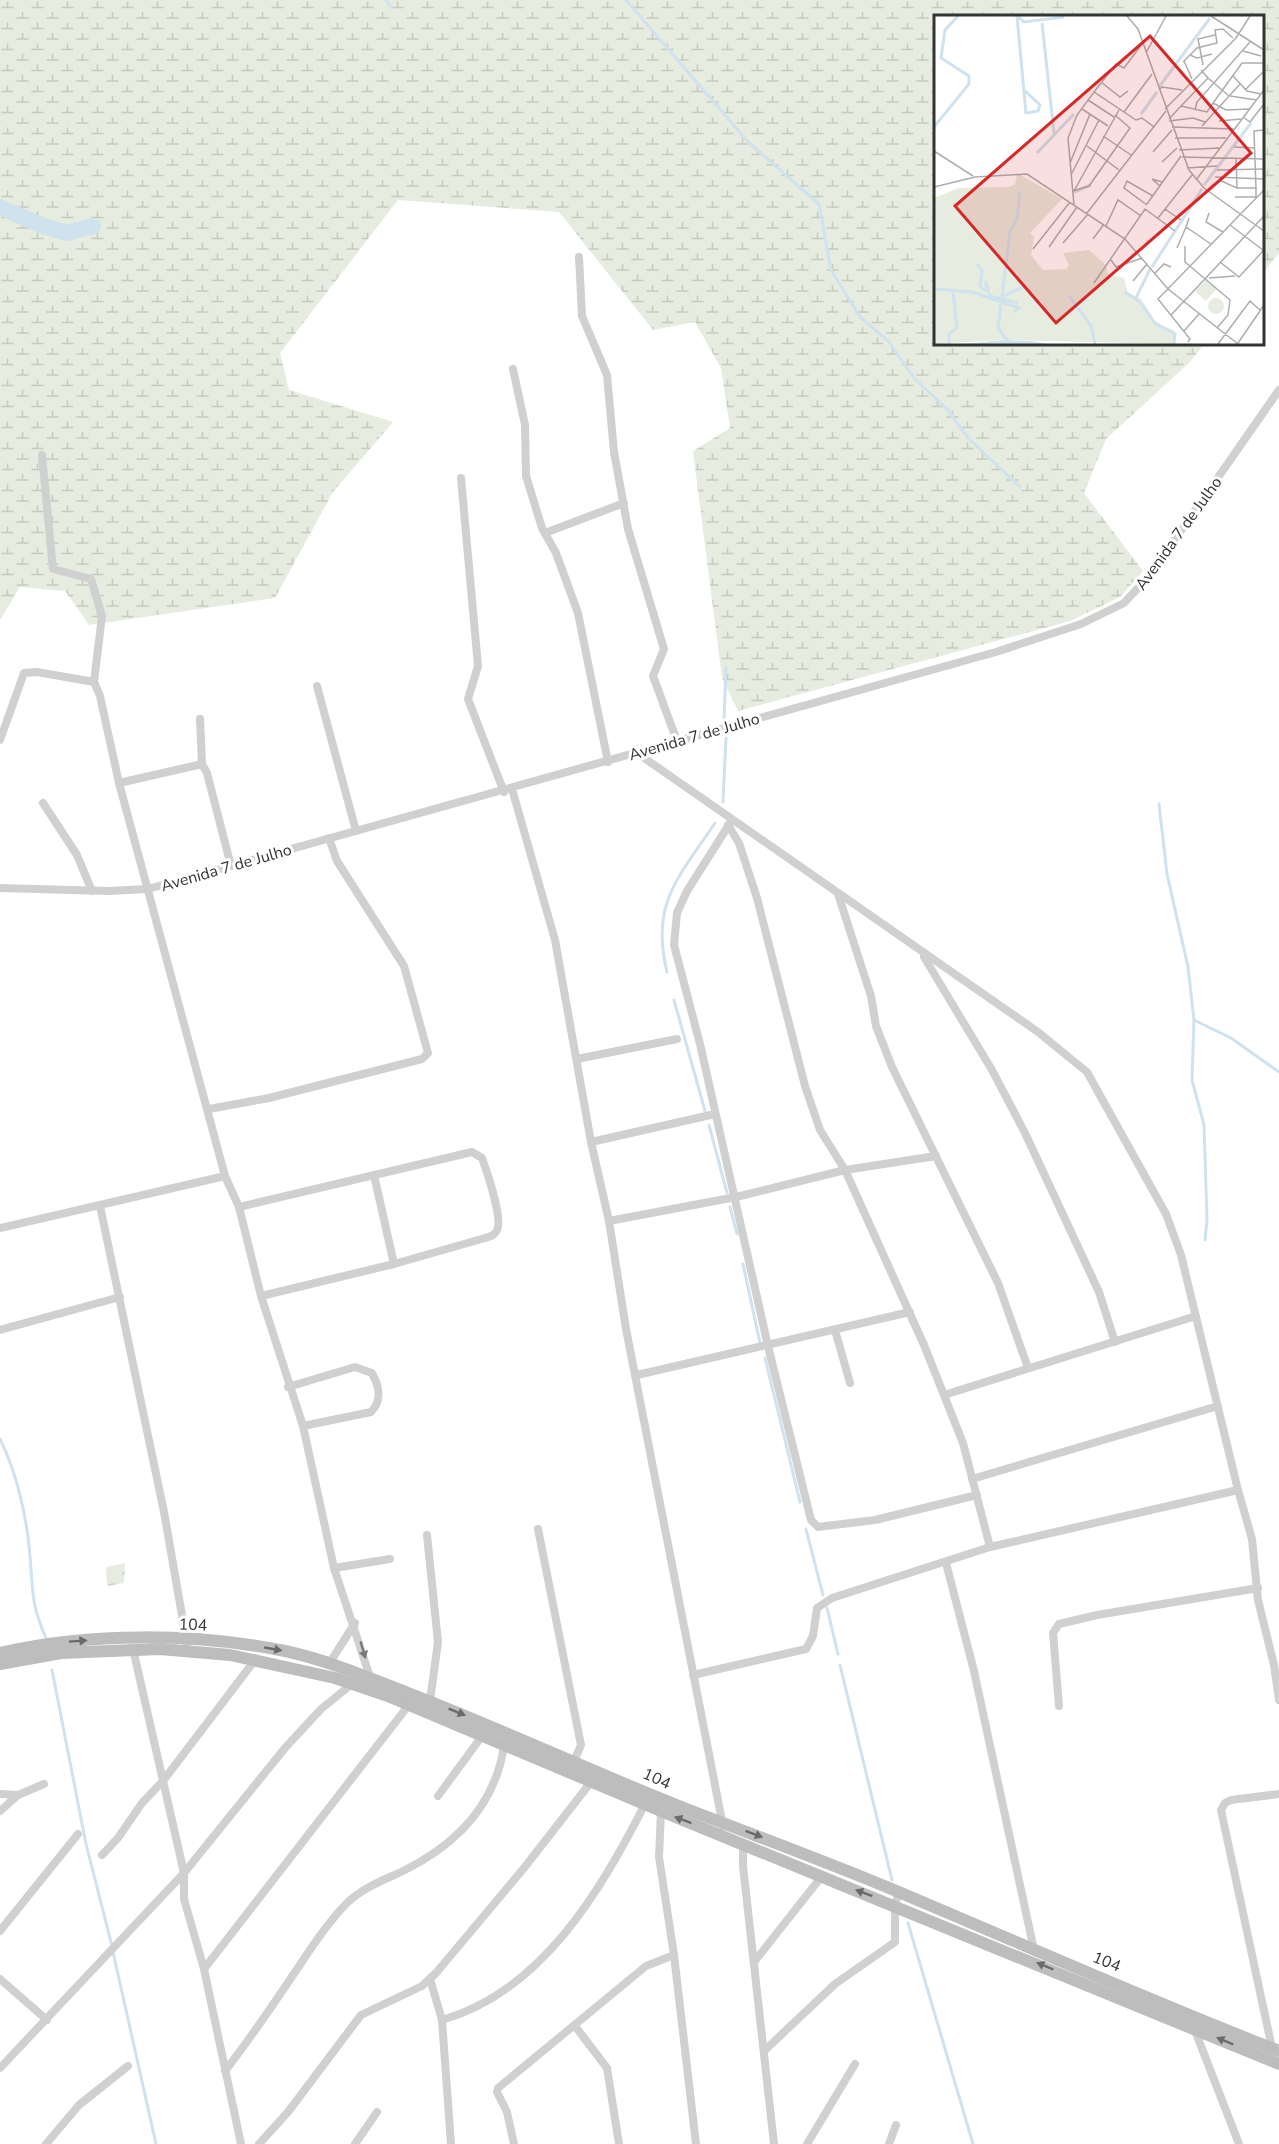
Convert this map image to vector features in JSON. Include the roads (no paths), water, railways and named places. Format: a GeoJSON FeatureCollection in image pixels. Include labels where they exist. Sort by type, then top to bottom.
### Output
{"type":"FeatureCollection","features":[{"type":"Feature","properties":{"kind":"street"},"geometry":{"type":"LineString","coordinates":[[579,257],[582,316],[607,375],[614,452],[628,529],[664,649],[653,671],[654,684],[677,741]]}},
{"type":"Feature","properties":{"kind":"street"},"geometry":{"type":"LineString","coordinates":[[513,369],[525,425],[526,476],[545,533],[556,553],[580,621],[592,692],[608,762]]}},
{"type":"Feature","properties":{"kind":"street","name":"Avenida 7 de Julho"},"geometry":{"type":"LineString","coordinates":[[0,888],[92,891],[148,889],[608,762],[1044,638],[1081,624],[1124,603],[1150,575],[1279,390]]}},
{"type":"Feature","properties":{"kind":"street"},"geometry":{"type":"LineString","coordinates":[[42,455],[53,570],[91,579],[101,609],[94,682],[100,696],[119,783],[209,1109],[225,1176],[240,1207],[261,1296],[288,1387],[303,1426],[334,1568],[355,1623],[368,1683]]}},
{"type":"Feature","properties":{"kind":"street"},"geometry":{"type":"LineString","coordinates":[[461,478],[478,666],[468,699],[508,790],[555,940],[591,1142],[609,1221],[693,1675],[726,1836]]}},
{"type":"Feature","properties":{"kind":"street"},"geometry":{"type":"LineString","coordinates":[[545,533],[624,503]]}},
{"type":"Feature","properties":{"kind":"street"},"geometry":{"type":"LineString","coordinates":[[0,740],[24,673],[37,672],[94,682]]}},
{"type":"Feature","properties":{"kind":"street"},"geometry":{"type":"LineString","coordinates":[[316,686],[356,831]]}},
{"type":"Feature","properties":{"kind":"street"},"geometry":{"type":"LineString","coordinates":[[200,719],[202,764],[207,773],[231,866]]}},
{"type":"Feature","properties":{"kind":"street"},"geometry":{"type":"LineString","coordinates":[[637,753],[730,822],[1038,1032],[1087,1071],[1166,1214],[1181,1255],[1252,1539],[1258,1588],[1279,1700]]}},
{"type":"Feature","properties":{"kind":"street"},"geometry":{"type":"LineString","coordinates":[[119,783],[202,764]]}},
{"type":"Feature","properties":{"kind":"street"},"geometry":{"type":"LineString","coordinates":[[43,803],[77,855],[92,891]]}},
{"type":"Feature","properties":{"kind":"street"},"geometry":{"type":"LineString","coordinates":[[730,822],[699,868],[676,913],[674,945],[736,1197],[768,1346],[814,1525],[824,1527],[874,1520],[977,1495]]}},
{"type":"Feature","properties":{"kind":"street"},"geometry":{"type":"LineString","coordinates":[[730,822],[757,898],[820,1130],[845,1170],[910,1312],[944,1395],[963,1443],[990,1547]]}},
{"type":"Feature","properties":{"kind":"street"},"geometry":{"type":"LineString","coordinates":[[209,1109],[269,1098],[422,1059],[428,1053],[425,1032],[404,966],[337,861],[329,838]]}},
{"type":"Feature","properties":{"kind":"street"},"geometry":{"type":"LineString","coordinates":[[838,894],[871,996],[876,1026],[892,1067],[998,1283],[1029,1368]]}},
{"type":"Feature","properties":{"kind":"street"},"geometry":{"type":"LineString","coordinates":[[921,952],[992,1070],[1025,1133],[1099,1292],[1115,1342]]}},
{"type":"Feature","properties":{"kind":"street"},"geometry":{"type":"LineString","coordinates":[[577,1059],[677,1039]]}},
{"type":"Feature","properties":{"kind":"street"},"geometry":{"type":"LineString","coordinates":[[591,1142],[715,1114]]}},
{"type":"Feature","properties":{"kind":"street"},"geometry":{"type":"LineString","coordinates":[[240,1207],[472,1152],[478,1154],[485,1166],[499,1218],[498,1229],[493,1236],[394,1264],[261,1296]]}},
{"type":"Feature","properties":{"kind":"street"},"geometry":{"type":"LineString","coordinates":[[609,1221],[736,1197],[845,1170],[936,1156]]}},
{"type":"Feature","properties":{"kind":"street"},"geometry":{"type":"LineString","coordinates":[[374,1175],[394,1264]]}},
{"type":"Feature","properties":{"kind":"street"},"geometry":{"type":"LineString","coordinates":[[0,1228],[225,1176]]}},
{"type":"Feature","properties":{"kind":"street"},"geometry":{"type":"LineString","coordinates":[[100,1206],[164,1512],[186,1646]]}},
{"type":"Feature","properties":{"kind":"street"},"geometry":{"type":"LineString","coordinates":[[0,1330],[120,1298]]}},
{"type":"Feature","properties":{"kind":"street"},"geometry":{"type":"LineString","coordinates":[[637,1375],[910,1312]]}},
{"type":"Feature","properties":{"kind":"street"},"geometry":{"type":"LineString","coordinates":[[944,1395],[1196,1316]]}},
{"type":"Feature","properties":{"kind":"street"},"geometry":{"type":"LineString","coordinates":[[835,1330],[850,1383]]}},
{"type":"Feature","properties":{"kind":"street"},"geometry":{"type":"LineString","coordinates":[[288,1387],[355,1367],[372,1372],[376,1381],[379,1400],[371,1412],[303,1426]]}},
{"type":"Feature","properties":{"kind":"street"},"geometry":{"type":"LineString","coordinates":[[972,1479],[1218,1406]]}},
{"type":"Feature","properties":{"kind":"street"},"geometry":{"type":"LineString","coordinates":[[693,1675],[806,1649],[813,1636],[815,1612],[821,1604],[832,1598],[990,1547],[1238,1490]]}},
{"type":"Feature","properties":{"kind":"street"},"geometry":{"type":"LineString","coordinates":[[538,1530],[580,1745],[572,1766]]}},
{"type":"Feature","properties":{"kind":"street"},"geometry":{"type":"LineString","coordinates":[[428,1535],[438,1642],[430,1701]]}},
{"type":"Feature","properties":{"kind":"street"},"geometry":{"type":"LineString","coordinates":[[334,1568],[390,1559]]}},
{"type":"Feature","properties":{"kind":"street"},"geometry":{"type":"LineString","coordinates":[[946,1563],[974,1671],[1034,1950]]}},
{"type":"Feature","properties":{"kind":"street"},"geometry":{"type":"LineString","coordinates":[[1059,1706],[1053,1633],[1059,1624],[1258,1588]]}},
{"type":"Feature","properties":{"kind":"street"},"geometry":{"type":"LineString","coordinates":[[329,1664],[355,1623]]}},
{"type":"Feature","properties":{"kind":"street","name":"104"},"geometry":{"type":"LineString","coordinates":[[0,1653],[132,1639],[186,1646],[252,1646],[287,1652],[329,1664],[368,1683],[430,1701],[572,1766],[899,1892],[1034,1950],[1152,2005],[1276,2050]]}},
{"type":"Feature","properties":{"kind":"street"},"geometry":{"type":"LineString","coordinates":[[0,1664],[45,1650],[186,1646],[309,1671],[352,1684],[368,1683],[408,1706],[504,1746],[572,1766],[591,1782],[822,1876],[1152,2005],[1193,2028],[1279,2064]]}},
{"type":"Feature","properties":{"kind":"street"},"geometry":{"type":"LineString","coordinates":[[132,1649],[184,1873],[184,1899],[204,1969],[241,2144]]}},
{"type":"Feature","properties":{"kind":"street"},"geometry":{"type":"LineString","coordinates":[[102,1855],[163,1781],[255,1660]]}},
{"type":"Feature","properties":{"kind":"street"},"geometry":{"type":"LineString","coordinates":[[0,2068],[184,1873],[285,1748],[321,1709],[352,1684]]}},
{"type":"Feature","properties":{"kind":"street"},"geometry":{"type":"LineString","coordinates":[[204,1969],[408,1706]]}},
{"type":"Feature","properties":{"kind":"street"},"geometry":{"type":"LineString","coordinates":[[438,1796],[482,1736]]}},
{"type":"Feature","properties":{"kind":"street"},"geometry":{"type":"LineString","coordinates":[[225,2071],[313,1947],[348,1902],[360,1891],[406,1870],[448,1845],[459,1834],[495,1786],[501,1771],[504,1746]]}},
{"type":"Feature","properties":{"kind":"street"},"geometry":{"type":"LineString","coordinates":[[259,2144],[288,2112],[361,2015],[422,1986],[430,1979],[485,1918],[591,1782]]}},
{"type":"Feature","properties":{"kind":"street"},"geometry":{"type":"LineString","coordinates":[[0,1811],[18,1795],[44,1784]]}},
{"type":"Feature","properties":{"kind":"street"},"geometry":{"type":"LineString","coordinates":[[0,1794],[18,1795]]}},
{"type":"Feature","properties":{"kind":"street"},"geometry":{"type":"LineString","coordinates":[[1276,2050],[1221,1810],[1225,1803],[1231,1800],[1279,1794]]}},
{"type":"Feature","properties":{"kind":"street"},"geometry":{"type":"LineString","coordinates":[[442,2020],[466,2013],[487,2002],[535,1968],[565,1934],[624,1844],[645,1804]]}},
{"type":"Feature","properties":{"kind":"street"},"geometry":{"type":"LineString","coordinates":[[661,1811],[659,1857],[674,1955],[696,2144]]}},
{"type":"Feature","properties":{"kind":"street"},"geometry":{"type":"LineString","coordinates":[[0,1931],[78,1834]]}},
{"type":"Feature","properties":{"kind":"street"},"geometry":{"type":"LineString","coordinates":[[743,1844],[743,1866],[774,2144]]}},
{"type":"Feature","properties":{"kind":"street"},"geometry":{"type":"LineString","coordinates":[[754,1962],[822,1876]]}},
{"type":"Feature","properties":{"kind":"street"},"geometry":{"type":"LineString","coordinates":[[765,2051],[835,1984],[895,1942],[895,1905],[899,1892]]}},
{"type":"Feature","properties":{"kind":"street"},"geometry":{"type":"LineString","coordinates":[[514,2144],[507,2112],[497,2092],[498,2088],[646,1966],[674,1955]]}},
{"type":"Feature","properties":{"kind":"street"},"geometry":{"type":"LineString","coordinates":[[0,1979],[47,2020]]}},
{"type":"Feature","properties":{"kind":"street"},"geometry":{"type":"LineString","coordinates":[[430,1979],[442,2020],[451,2144]]}},
{"type":"Feature","properties":{"kind":"street"},"geometry":{"type":"LineString","coordinates":[[576,2026],[607,2068],[619,2144]]}},
{"type":"Feature","properties":{"kind":"street"},"geometry":{"type":"LineString","coordinates":[[1193,2028],[1239,2144]]}},
{"type":"Feature","properties":{"kind":"street"},"geometry":{"type":"LineString","coordinates":[[807,2144],[855,2064]]}},
{"type":"Feature","properties":{"kind":"street"},"geometry":{"type":"LineString","coordinates":[[46,2144],[80,2105],[128,2067]]}},
{"type":"Feature","properties":{"kind":"street"},"geometry":{"type":"LineString","coordinates":[[355,2144],[377,2112]]}},
{"type":"Feature","properties":{"kind":"street"},"geometry":{"type":"LineString","coordinates":[[889,2144],[896,2124]]}},
{"type":"Feature","properties":{"kind":"waterway"},"geometry":{"type":"LineString","coordinates":[[386,0],[392,8]]}},
{"type":"Feature","properties":{"kind":"waterway"},"geometry":{"type":"LineString","coordinates":[[626,0],[749,143],[819,204],[831,270],[860,317],[888,341],[915,379],[947,409],[968,438],[1020,487]]}},
{"type":"Feature","properties":{"kind":"waterway"},"geometry":{"type":"LineString","coordinates":[[0,207],[43,226],[67,233],[93,226]]}},
{"type":"Feature","properties":{"kind":"waterway"},"geometry":{"type":"LineString","coordinates":[[724,722],[726,668]]}},
{"type":"Feature","properties":{"kind":"waterway"},"geometry":{"type":"LineString","coordinates":[[723,802],[726,738]]}},
{"type":"Feature","properties":{"kind":"waterway"},"geometry":{"type":"LineString","coordinates":[[1159,804],[1167,874],[1188,967],[1194,1020],[1192,1080],[1204,1125],[1207,1219],[1205,1240]]}},
{"type":"Feature","properties":{"kind":"waterway"},"geometry":{"type":"LineString","coordinates":[[667,972],[662,927],[665,909],[680,876],[715,823]]}},
{"type":"Feature","properties":{"kind":"waterway"},"geometry":{"type":"LineString","coordinates":[[674,1000],[705,1111]]}},
{"type":"Feature","properties":{"kind":"waterway"},"geometry":{"type":"LineString","coordinates":[[1194,1020],[1231,1038],[1279,1072]]}},
{"type":"Feature","properties":{"kind":"waterway"},"geometry":{"type":"LineString","coordinates":[[709,1125],[727,1193]]}},
{"type":"Feature","properties":{"kind":"waterway"},"geometry":{"type":"LineString","coordinates":[[730,1207],[737,1234]]}},
{"type":"Feature","properties":{"kind":"waterway"},"geometry":{"type":"LineString","coordinates":[[743,1264],[760,1343]]}},
{"type":"Feature","properties":{"kind":"waterway"},"geometry":{"type":"LineString","coordinates":[[765,1358],[800,1502]]}},
{"type":"Feature","properties":{"kind":"waterway"},"geometry":{"type":"LineString","coordinates":[[0,1439],[11,1466],[24,1511],[34,1598],[46,1638]]}},
{"type":"Feature","properties":{"kind":"waterway"},"geometry":{"type":"LineString","coordinates":[[806,1529],[823,1595]]}},
{"type":"Feature","properties":{"kind":"waterway"},"geometry":{"type":"LineString","coordinates":[[827,1608],[838,1654]]}},
{"type":"Feature","properties":{"kind":"waterway"},"geometry":{"type":"LineString","coordinates":[[840,1665],[892,1880]]}},
{"type":"Feature","properties":{"kind":"waterway"},"geometry":{"type":"LineString","coordinates":[[52,1670],[86,1844],[112,1946]]}},
{"type":"Feature","properties":{"kind":"waterway"},"geometry":{"type":"LineString","coordinates":[[908,1923],[973,2144]]}},
{"type":"Feature","properties":{"kind":"waterway"},"geometry":{"type":"LineString","coordinates":[[113,1952],[156,2144]]}}]}
